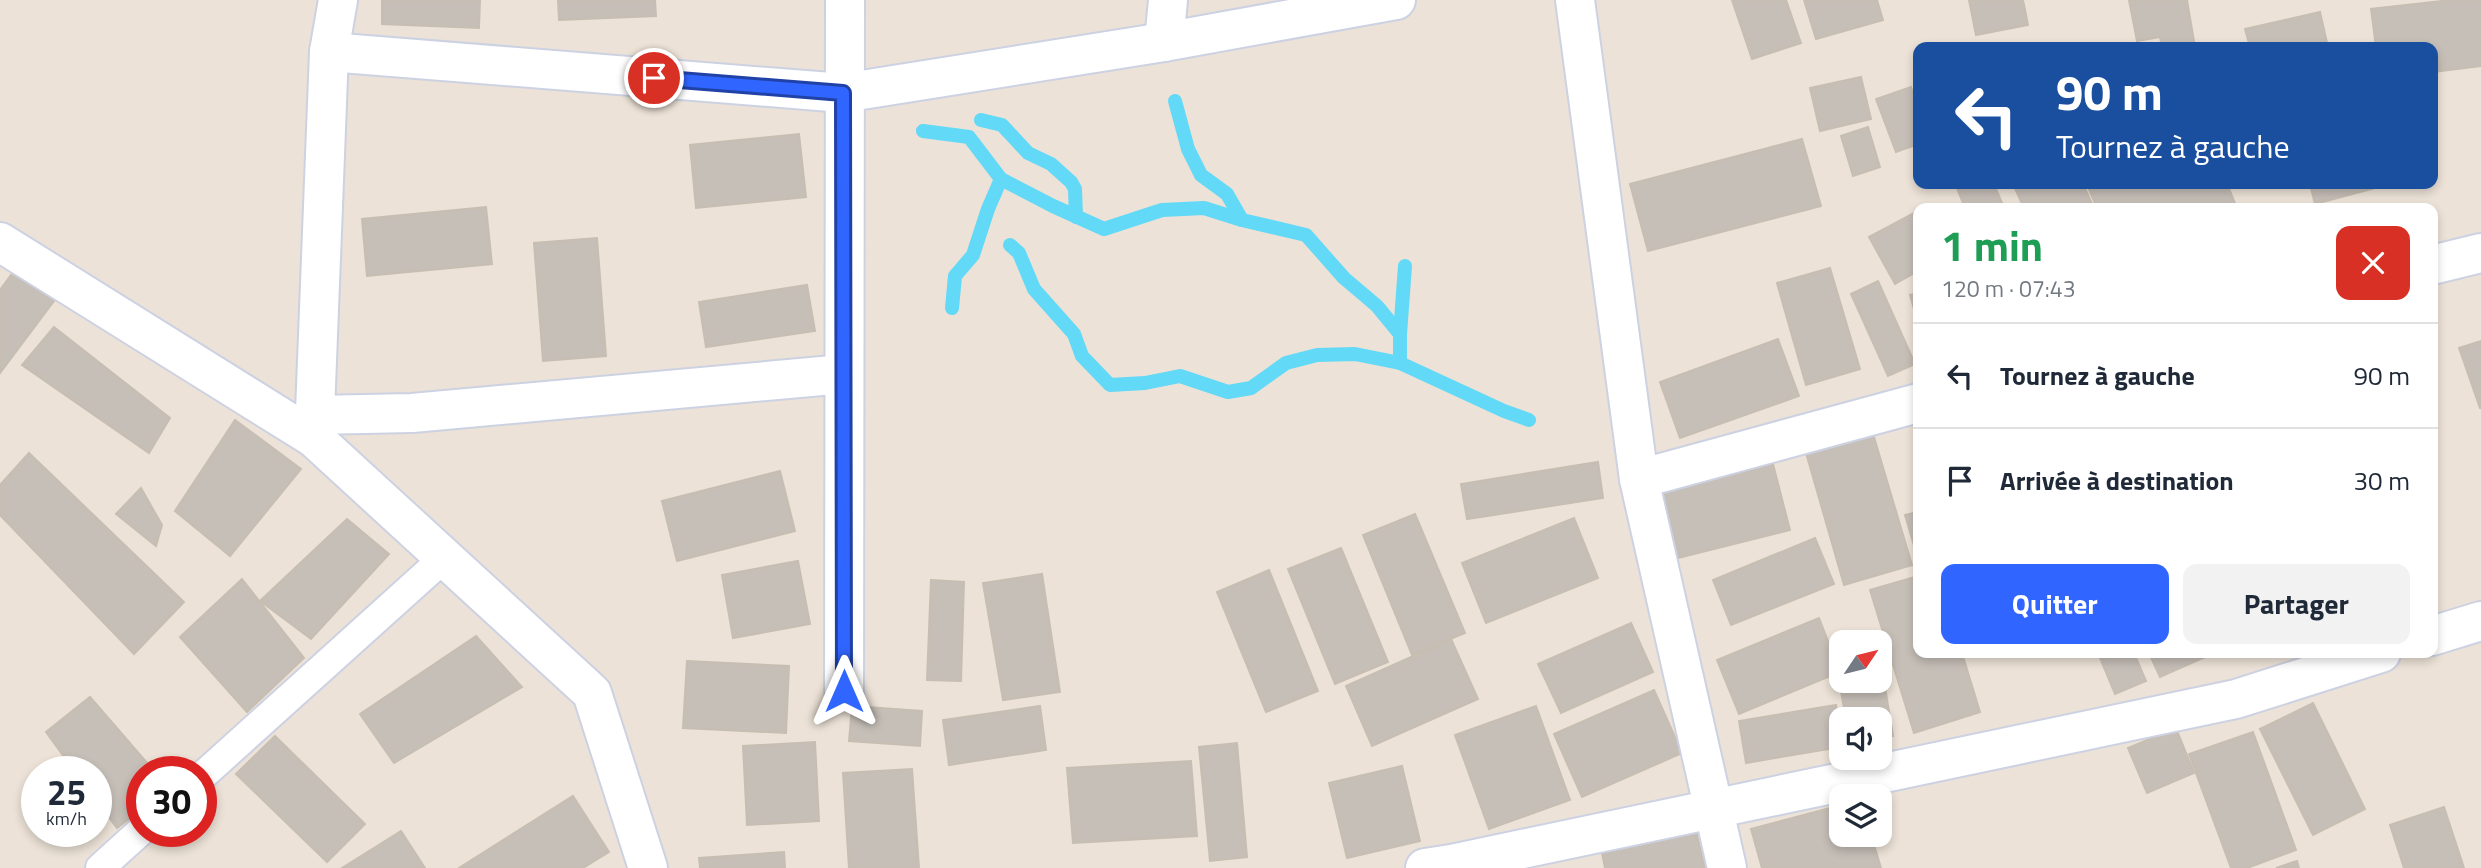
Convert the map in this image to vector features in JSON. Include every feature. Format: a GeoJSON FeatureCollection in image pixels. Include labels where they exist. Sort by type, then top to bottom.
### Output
{"type":"FeatureCollection","features":[{"type":"Feature","properties":{"kind":"street"},"geometry":{"type":"LineString","coordinates":[[315,426],[329,52],[338,0]]}},
{"type":"Feature","properties":{"kind":"street"},"geometry":{"type":"LineString","coordinates":[[844,691],[845,0]]}},
{"type":"Feature","properties":{"kind":"street"},"geometry":{"type":"LineString","coordinates":[[1164,42],[1168,0]]}},
{"type":"Feature","properties":{"kind":"street"},"geometry":{"type":"LineString","coordinates":[[329,52],[843,93],[1164,42],[1396,0]]}},
{"type":"Feature","properties":{"kind":"street"},"geometry":{"type":"LineString","coordinates":[[1575,0],[1639,479],[1727,868]]}},
{"type":"Feature","properties":{"kind":"street"},"geometry":{"type":"LineString","coordinates":[[0,242],[315,426],[444,558],[592,693],[648,868]]}},
{"type":"Feature","properties":{"kind":"street"},"geometry":{"type":"LineString","coordinates":[[2438,264],[2481,253]]}},
{"type":"Feature","properties":{"kind":"street"},"geometry":{"type":"LineString","coordinates":[[315,426],[412,413],[844,374]]}},
{"type":"Feature","properties":{"kind":"street"},"geometry":{"type":"LineString","coordinates":[[1639,479],[1913,404]]}},
{"type":"Feature","properties":{"kind":"street"},"geometry":{"type":"LineString","coordinates":[[2438,634],[2481,621]]}},
{"type":"Feature","properties":{"kind":"street"},"geometry":{"type":"LineString","coordinates":[[1443,867],[2236,699],[2365,658]]}},
{"type":"Feature","properties":{"kind":"lane"},"geometry":{"type":"LineString","coordinates":[[217,763],[444,558]]}},
{"type":"Feature","properties":{"kind":"lane"},"geometry":{"type":"LineString","coordinates":[[100,868],[126,844]]}},
{"type":"Feature","properties":{"kind":"building"},"geometry":{"type":"Polygon","coordinates":[[[382,0],[480,0],[479,28],[382,24],[382,0]]]}},
{"type":"Feature","properties":{"kind":"building"},"geometry":{"type":"Polygon","coordinates":[[[558,0],[655,0],[656,16],[559,20],[558,0]]]}},
{"type":"Feature","properties":{"kind":"building"},"geometry":{"type":"Polygon","coordinates":[[[1732,0],[1786,0],[1801,43],[1752,59],[1732,0]]]}},
{"type":"Feature","properties":{"kind":"building"},"geometry":{"type":"Polygon","coordinates":[[[1804,0],[1877,0],[1883,20],[1816,39],[1804,0]]]}},
{"type":"Feature","properties":{"kind":"building"},"geometry":{"type":"Polygon","coordinates":[[[1969,0],[2023,0],[2028,25],[1976,35],[1969,0]]]}},
{"type":"Feature","properties":{"kind":"building"},"geometry":{"type":"Polygon","coordinates":[[[2129,0],[2187,0],[2194,42],[2161,42],[2160,37],[2137,41],[2129,0]]]}},
{"type":"Feature","properties":{"kind":"building"},"geometry":{"type":"Polygon","coordinates":[[[2451,0],[2481,0],[2481,66],[2438,71],[2438,42],[2375,42],[2371,9],[2451,0]]]}},
{"type":"Feature","properties":{"kind":"building"},"geometry":{"type":"Polygon","coordinates":[[[2320,12],[2327,42],[2249,42],[2245,29],[2320,12]]]}},
{"type":"Feature","properties":{"kind":"building"},"geometry":{"type":"Polygon","coordinates":[[[1861,77],[1871,119],[1820,131],[1810,88],[1861,77]]]}},
{"type":"Feature","properties":{"kind":"building"},"geometry":{"type":"Polygon","coordinates":[[[1911,87],[1913,146],[1896,152],[1876,99],[1911,87]]]}},
{"type":"Feature","properties":{"kind":"building"},"geometry":{"type":"Polygon","coordinates":[[[1868,127],[1880,167],[1853,176],[1841,136],[1868,127]]]}},
{"type":"Feature","properties":{"kind":"building"},"geometry":{"type":"Polygon","coordinates":[[[799,134],[806,197],[696,208],[690,145],[799,134]]]}},
{"type":"Feature","properties":{"kind":"building"},"geometry":{"type":"Polygon","coordinates":[[[1802,139],[1821,206],[1648,251],[1630,184],[1802,139]]]}},
{"type":"Feature","properties":{"kind":"building"},"geometry":{"type":"Polygon","coordinates":[[[1957,189],[1996,189],[2002,203],[1963,203],[1957,189]]]}},
{"type":"Feature","properties":{"kind":"building"},"geometry":{"type":"Polygon","coordinates":[[[2015,189],[2085,189],[2092,203],[2022,203],[2015,189]]]}},
{"type":"Feature","properties":{"kind":"building"},"geometry":{"type":"Polygon","coordinates":[[[2089,189],[2229,189],[2235,203],[2095,203],[2089,189]]]}},
{"type":"Feature","properties":{"kind":"building"},"geometry":{"type":"Polygon","coordinates":[[[2311,189],[2371,189],[2319,203],[2315,203],[2311,189]]]}},
{"type":"Feature","properties":{"kind":"building"},"geometry":{"type":"Polygon","coordinates":[[[486,207],[492,264],[367,276],[362,219],[486,207]]]}},
{"type":"Feature","properties":{"kind":"building"},"geometry":{"type":"Polygon","coordinates":[[[1913,214],[1913,274],[1895,284],[1869,237],[1913,214]]]}},
{"type":"Feature","properties":{"kind":"building"},"geometry":{"type":"Polygon","coordinates":[[[597,238],[606,356],[543,361],[534,243],[597,238]]]}},
{"type":"Feature","properties":{"kind":"building"},"geometry":{"type":"Polygon","coordinates":[[[20,263],[60,293],[0,373],[0,290],[20,263]]]}},
{"type":"Feature","properties":{"kind":"building"},"geometry":{"type":"Polygon","coordinates":[[[1830,268],[1860,369],[1806,385],[1777,283],[1830,268]]]}},
{"type":"Feature","properties":{"kind":"building"},"geometry":{"type":"Polygon","coordinates":[[[1878,281],[1913,365],[1888,376],[1851,294],[1878,281]]]}},
{"type":"Feature","properties":{"kind":"building"},"geometry":{"type":"Polygon","coordinates":[[[807,285],[815,331],[706,347],[699,302],[807,285]]]}},
{"type":"Feature","properties":{"kind":"building"},"geometry":{"type":"Polygon","coordinates":[[[54,327],[170,418],[149,453],[22,365],[54,327]]]}},
{"type":"Feature","properties":{"kind":"building"},"geometry":{"type":"Polygon","coordinates":[[[1778,339],[1799,396],[1680,438],[1660,382],[1778,339]]]}},
{"type":"Feature","properties":{"kind":"building"},"geometry":{"type":"Polygon","coordinates":[[[2481,341],[2481,408],[2480,408],[2459,348],[2481,341]]]}},
{"type":"Feature","properties":{"kind":"building"},"geometry":{"type":"Polygon","coordinates":[[[235,420],[301,469],[230,556],[175,511],[235,420]]]}},
{"type":"Feature","properties":{"kind":"building"},"geometry":{"type":"Polygon","coordinates":[[[1871,427],[1912,565],[1844,585],[1804,446],[1871,427]]]}},
{"type":"Feature","properties":{"kind":"building"},"geometry":{"type":"Polygon","coordinates":[[[29,453],[184,602],[134,654],[0,515],[0,485],[29,453]]]}},
{"type":"Feature","properties":{"kind":"building"},"geometry":{"type":"Polygon","coordinates":[[[1598,462],[1603,498],[1467,519],[1461,484],[1598,462]]]}},
{"type":"Feature","properties":{"kind":"building"},"geometry":{"type":"Polygon","coordinates":[[[1773,464],[1790,530],[1674,559],[1657,494],[1773,464]]]}},
{"type":"Feature","properties":{"kind":"building"},"geometry":{"type":"Polygon","coordinates":[[[780,471],[795,531],[677,561],[662,501],[780,471]]]}},
{"type":"Feature","properties":{"kind":"building"},"geometry":{"type":"Polygon","coordinates":[[[141,488],[162,525],[156,546],[116,514],[141,488]]]}},
{"type":"Feature","properties":{"kind":"building"},"geometry":{"type":"Polygon","coordinates":[[[1913,513],[1913,542],[1905,515],[1913,513]]]}},
{"type":"Feature","properties":{"kind":"building"},"geometry":{"type":"Polygon","coordinates":[[[1415,514],[1465,633],[1412,655],[1363,535],[1415,514]]]}},
{"type":"Feature","properties":{"kind":"building"},"geometry":{"type":"Polygon","coordinates":[[[1574,518],[1598,578],[1486,623],[1462,563],[1574,518]]]}},
{"type":"Feature","properties":{"kind":"building"},"geometry":{"type":"Polygon","coordinates":[[[347,519],[389,554],[311,639],[260,601],[347,519]]]}},
{"type":"Feature","properties":{"kind":"building"},"geometry":{"type":"Polygon","coordinates":[[[1815,538],[1834,584],[1731,625],[1713,580],[1815,538]]]}},
{"type":"Feature","properties":{"kind":"building"},"geometry":{"type":"Polygon","coordinates":[[[1341,548],[1388,662],[1335,684],[1288,569],[1341,548]]]}},
{"type":"Feature","properties":{"kind":"building"},"geometry":{"type":"Polygon","coordinates":[[[798,561],[810,624],[733,638],[722,575],[798,561]]]}},
{"type":"Feature","properties":{"kind":"building"},"geometry":{"type":"Polygon","coordinates":[[[1269,570],[1318,691],[1266,712],[1217,592],[1269,570]]]}},
{"type":"Feature","properties":{"kind":"building"},"geometry":{"type":"Polygon","coordinates":[[[1042,574],[1060,692],[1003,700],[983,583],[1042,574]]]}},
{"type":"Feature","properties":{"kind":"building"},"geometry":{"type":"Polygon","coordinates":[[[1913,577],[1913,658],[1964,658],[1980,712],[1914,733],[1892,662],[1892,630],[1882,630],[1870,590],[1913,577]]]}},
{"type":"Feature","properties":{"kind":"building"},"geometry":{"type":"Polygon","coordinates":[[[242,579],[304,658],[247,712],[180,637],[242,579]]]}},
{"type":"Feature","properties":{"kind":"building"},"geometry":{"type":"Polygon","coordinates":[[[931,580],[964,582],[961,681],[927,680],[931,580]]]}},
{"type":"Feature","properties":{"kind":"building"},"geometry":{"type":"Polygon","coordinates":[[[1819,618],[1829,644],[1829,677],[1739,714],[1717,660],[1819,618]]]}},
{"type":"Feature","properties":{"kind":"building"},"geometry":{"type":"Polygon","coordinates":[[[1631,623],[1653,672],[1561,713],[1538,664],[1631,623]]]}},
{"type":"Feature","properties":{"kind":"building"},"geometry":{"type":"Polygon","coordinates":[[[476,636],[522,687],[394,763],[360,714],[476,636]]]}},
{"type":"Feature","properties":{"kind":"building"},"geometry":{"type":"Polygon","coordinates":[[[1451,639],[1478,699],[1372,746],[1346,686],[1451,639]]]}},
{"type":"Feature","properties":{"kind":"building"},"geometry":{"type":"Polygon","coordinates":[[[2100,658],[2136,658],[2146,681],[2115,694],[2100,658]]]}},
{"type":"Feature","properties":{"kind":"building"},"geometry":{"type":"Polygon","coordinates":[[[2151,658],[2203,658],[2160,677],[2151,658]]]}},
{"type":"Feature","properties":{"kind":"building"},"geometry":{"type":"Polygon","coordinates":[[[687,661],[789,666],[786,733],[683,728],[687,661]]]}},
{"type":"Feature","properties":{"kind":"building"},"geometry":{"type":"Polygon","coordinates":[[[1654,690],[1682,753],[1582,797],[1554,734],[1654,690]]]}},
{"type":"Feature","properties":{"kind":"building"},"geometry":{"type":"Polygon","coordinates":[[[1841,693],[1886,693],[1888,707],[1844,707],[1841,693]]]}},
{"type":"Feature","properties":{"kind":"building"},"geometry":{"type":"Polygon","coordinates":[[[90,697],[141,756],[126,756],[126,821],[117,828],[112,821],[112,756],[63,756],[46,732],[90,697]]]}},
{"type":"Feature","properties":{"kind":"building"},"geometry":{"type":"Polygon","coordinates":[[[2313,703],[2365,809],[2313,835],[2260,729],[2313,703]]]}},
{"type":"Feature","properties":{"kind":"building"},"geometry":{"type":"Polygon","coordinates":[[[1836,705],[1829,707],[1829,749],[1746,763],[1739,721],[1836,705]]]}},
{"type":"Feature","properties":{"kind":"building"},"geometry":{"type":"Polygon","coordinates":[[[852,706],[922,711],[920,746],[849,741],[852,706]]]}},
{"type":"Feature","properties":{"kind":"building"},"geometry":{"type":"Polygon","coordinates":[[[1040,706],[1046,750],[949,765],[943,720],[1040,706]]]}},
{"type":"Feature","properties":{"kind":"building"},"geometry":{"type":"Polygon","coordinates":[[[1536,706],[1570,800],[1489,829],[1455,735],[1536,706]]]}},
{"type":"Feature","properties":{"kind":"building"},"geometry":{"type":"Polygon","coordinates":[[[2176,728],[2194,773],[2147,793],[2128,748],[2176,728]]]}},
{"type":"Feature","properties":{"kind":"building"},"geometry":{"type":"Polygon","coordinates":[[[2253,732],[2296,850],[2247,868],[2231,868],[2189,754],[2253,732]]]}},
{"type":"Feature","properties":{"kind":"building"},"geometry":{"type":"Polygon","coordinates":[[[275,736],[365,824],[327,862],[236,774],[275,736]]]}},
{"type":"Feature","properties":{"kind":"building"},"geometry":{"type":"Polygon","coordinates":[[[815,742],[819,821],[747,825],[743,746],[815,742]]]}},
{"type":"Feature","properties":{"kind":"building"},"geometry":{"type":"Polygon","coordinates":[[[1237,743],[1247,857],[1210,861],[1199,747],[1237,743]]]}},
{"type":"Feature","properties":{"kind":"building"},"geometry":{"type":"Polygon","coordinates":[[[1191,761],[1197,836],[1073,843],[1067,768],[1191,761]]]}},
{"type":"Feature","properties":{"kind":"building"},"geometry":{"type":"Polygon","coordinates":[[[1402,766],[1420,841],[1347,858],[1329,783],[1402,766]]]}},
{"type":"Feature","properties":{"kind":"building"},"geometry":{"type":"Polygon","coordinates":[[[912,769],[919,868],[849,868],[843,773],[912,769]]]}},
{"type":"Feature","properties":{"kind":"building"},"geometry":{"type":"Polygon","coordinates":[[[573,796],[609,852],[583,868],[459,868],[573,796]]]}},
{"type":"Feature","properties":{"kind":"building"},"geometry":{"type":"Polygon","coordinates":[[[2444,807],[2464,868],[2404,868],[2390,825],[2444,807]]]}},
{"type":"Feature","properties":{"kind":"building"},"geometry":{"type":"Polygon","coordinates":[[[1829,808],[1829,847],[1875,847],[1881,868],[1762,868],[1751,829],[1829,808]]]}},
{"type":"Feature","properties":{"kind":"building"},"geometry":{"type":"Polygon","coordinates":[[[401,831],[425,868],[342,868],[401,831]]]}},
{"type":"Feature","properties":{"kind":"building"},"geometry":{"type":"Polygon","coordinates":[[[1696,831],[1705,868],[1605,868],[1602,853],[1696,831]]]}},
{"type":"Feature","properties":{"kind":"building"},"geometry":{"type":"Polygon","coordinates":[[[784,852],[785,868],[700,868],[699,858],[784,852]]]}},
{"type":"Feature","properties":{"kind":"building"},"geometry":{"type":"Polygon","coordinates":[[[2297,861],[2299,868],[2276,868],[2297,861]]]}},
{"type":"Feature","properties":{"kind":"waterway"},"geometry":{"type":"LineString","coordinates":[[1175,101],[1188,149],[1201,175],[1227,194],[1242,220]]}},
{"type":"Feature","properties":{"kind":"waterway"},"geometry":{"type":"LineString","coordinates":[[981,120],[1002,125],[1028,153],[1051,164],[1071,182],[1075,189],[1076,217]]}},
{"type":"Feature","properties":{"kind":"waterway"},"geometry":{"type":"LineString","coordinates":[[923,131],[969,137],[1001,179],[1104,229],[1162,210],[1204,208],[1306,235],[1344,278],[1377,306],[1400,334],[1400,363],[1529,420]]}},
{"type":"Feature","properties":{"kind":"waterway"},"geometry":{"type":"LineString","coordinates":[[952,308],[955,276],[973,255],[1001,179]]}},
{"type":"Feature","properties":{"kind":"waterway"},"geometry":{"type":"LineString","coordinates":[[1010,245],[1019,253],[1034,289],[1074,334],[1082,356],[1110,385],[1145,383],[1180,376],[1228,392],[1251,388],[1286,363],[1317,355],[1355,354],[1400,363]]}},
{"type":"Feature","properties":{"kind":"waterway"},"geometry":{"type":"LineString","coordinates":[[1400,334],[1405,266]]}},
{"type":"Feature","properties":{"kind":"route"},"geometry":{"type":"LineString","coordinates":[[654,78],[843,93],[844,691]]}}]}
